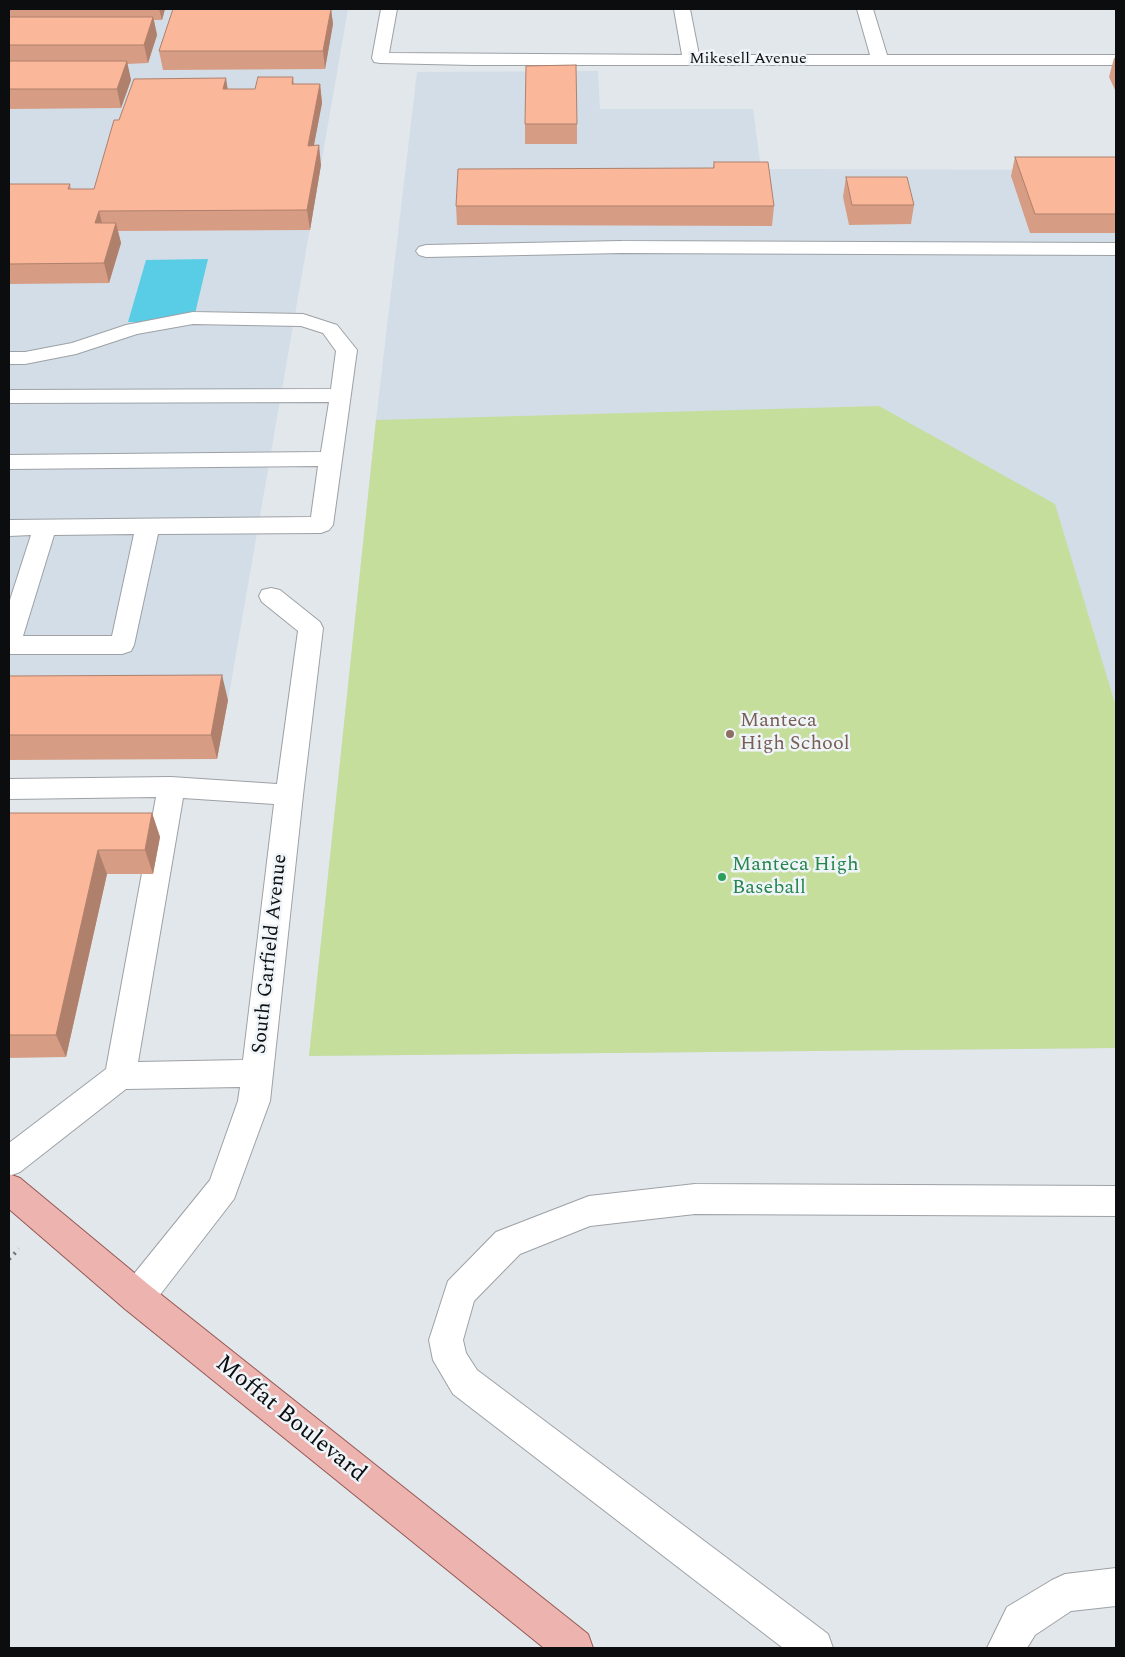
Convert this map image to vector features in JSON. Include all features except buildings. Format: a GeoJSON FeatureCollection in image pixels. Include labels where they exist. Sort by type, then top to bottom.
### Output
{"type":"FeatureCollection","features":[{"type":"Feature","properties":{"kind":"main road","name":"Moffat Boulevard"},"geometry":{"type":"LineString","coordinates":[[9,1189],[137,1297],[574,1648]]}},
{"type":"Feature","properties":{"kind":"street","name":"Mikesell Avenue"},"geometry":{"type":"LineString","coordinates":[[389,9],[380,58],[880,61],[1116,60]]}},
{"type":"Feature","properties":{"kind":"street"},"geometry":{"type":"LineString","coordinates":[[682,9],[692,59]]}},
{"type":"Feature","properties":{"kind":"street"},"geometry":{"type":"LineString","coordinates":[[865,9],[880,61]]}},
{"type":"Feature","properties":{"kind":"street"},"geometry":{"type":"LineString","coordinates":[[426,250],[621,247],[1116,249]]}},
{"type":"Feature","properties":{"kind":"street"},"geometry":{"type":"LineString","coordinates":[[9,358],[25,358],[76,348],[133,329],[193,318],[303,320],[330,329],[348,350],[339,395],[321,525],[9,528]]}},
{"type":"Feature","properties":{"kind":"street"},"geometry":{"type":"LineString","coordinates":[[9,397],[339,395]]}},
{"type":"Feature","properties":{"kind":"street"},"geometry":{"type":"LineString","coordinates":[[9,462],[330,459]]}},
{"type":"Feature","properties":{"kind":"street"},"geometry":{"type":"LineString","coordinates":[[45,527],[9,643],[122,645],[148,526]]}},
{"type":"Feature","properties":{"kind":"street","name":"South Garfield Avenue"},"geometry":{"type":"LineString","coordinates":[[137,1297],[223,1188],[254,1101],[289,795],[311,628],[271,596]]}},
{"type":"Feature","properties":{"kind":"street"},"geometry":{"type":"LineString","coordinates":[[9,789],[171,787],[289,795]]}},
{"type":"Feature","properties":{"kind":"street"},"geometry":{"type":"LineString","coordinates":[[120,1076],[171,787]]}},
{"type":"Feature","properties":{"kind":"street"},"geometry":{"type":"LineString","coordinates":[[9,1162],[120,1076],[258,1073]]}},
{"type":"Feature","properties":{"kind":"street"},"geometry":{"type":"LineString","coordinates":[[814,1648],[465,1382],[450,1360],[446,1340],[460,1292],[508,1243],[589,1211],[695,1199],[1116,1201]]}},
{"type":"Feature","properties":{"kind":"street"},"geometry":{"type":"LineString","coordinates":[[1006,1648],[1021,1621],[1066,1593],[1116,1588]]}},
{"type":"Feature","properties":{"kind":"shaded area"},"geometry":{"type":"Polygon","coordinates":[[[9,9],[348,9],[228,700],[9,701],[9,9]]]}},
{"type":"Feature","properties":{"kind":"shaded area","name":"Manteca High Baseball"},"geometry":{"type":"Polygon","coordinates":[[[598,71],[600,109],[753,109],[761,169],[1116,170],[1116,1048],[309,1056],[376,420],[417,72],[598,71]]]}},
{"type":"Feature","properties":{"kind":"green space","name":"Manteca High Baseball"},"geometry":{"type":"Polygon","coordinates":[[[879,406],[1055,504],[1116,707],[1116,1048],[309,1056],[376,420],[879,406]]]}},
{"type":"Feature","properties":{"kind":"water"},"geometry":{"type":"Polygon","coordinates":[[[208,259],[193,322],[128,322],[146,260],[208,259]]]}},
{"type":"Feature","properties":{"kind":"place","name":"Manteca High School"},"geometry":{"type":"Point","coordinates":[730,734]}},
{"type":"Feature","properties":{"kind":"place","name":"Manteca High Baseball"},"geometry":{"type":"Point","coordinates":[722,877]}}]}
